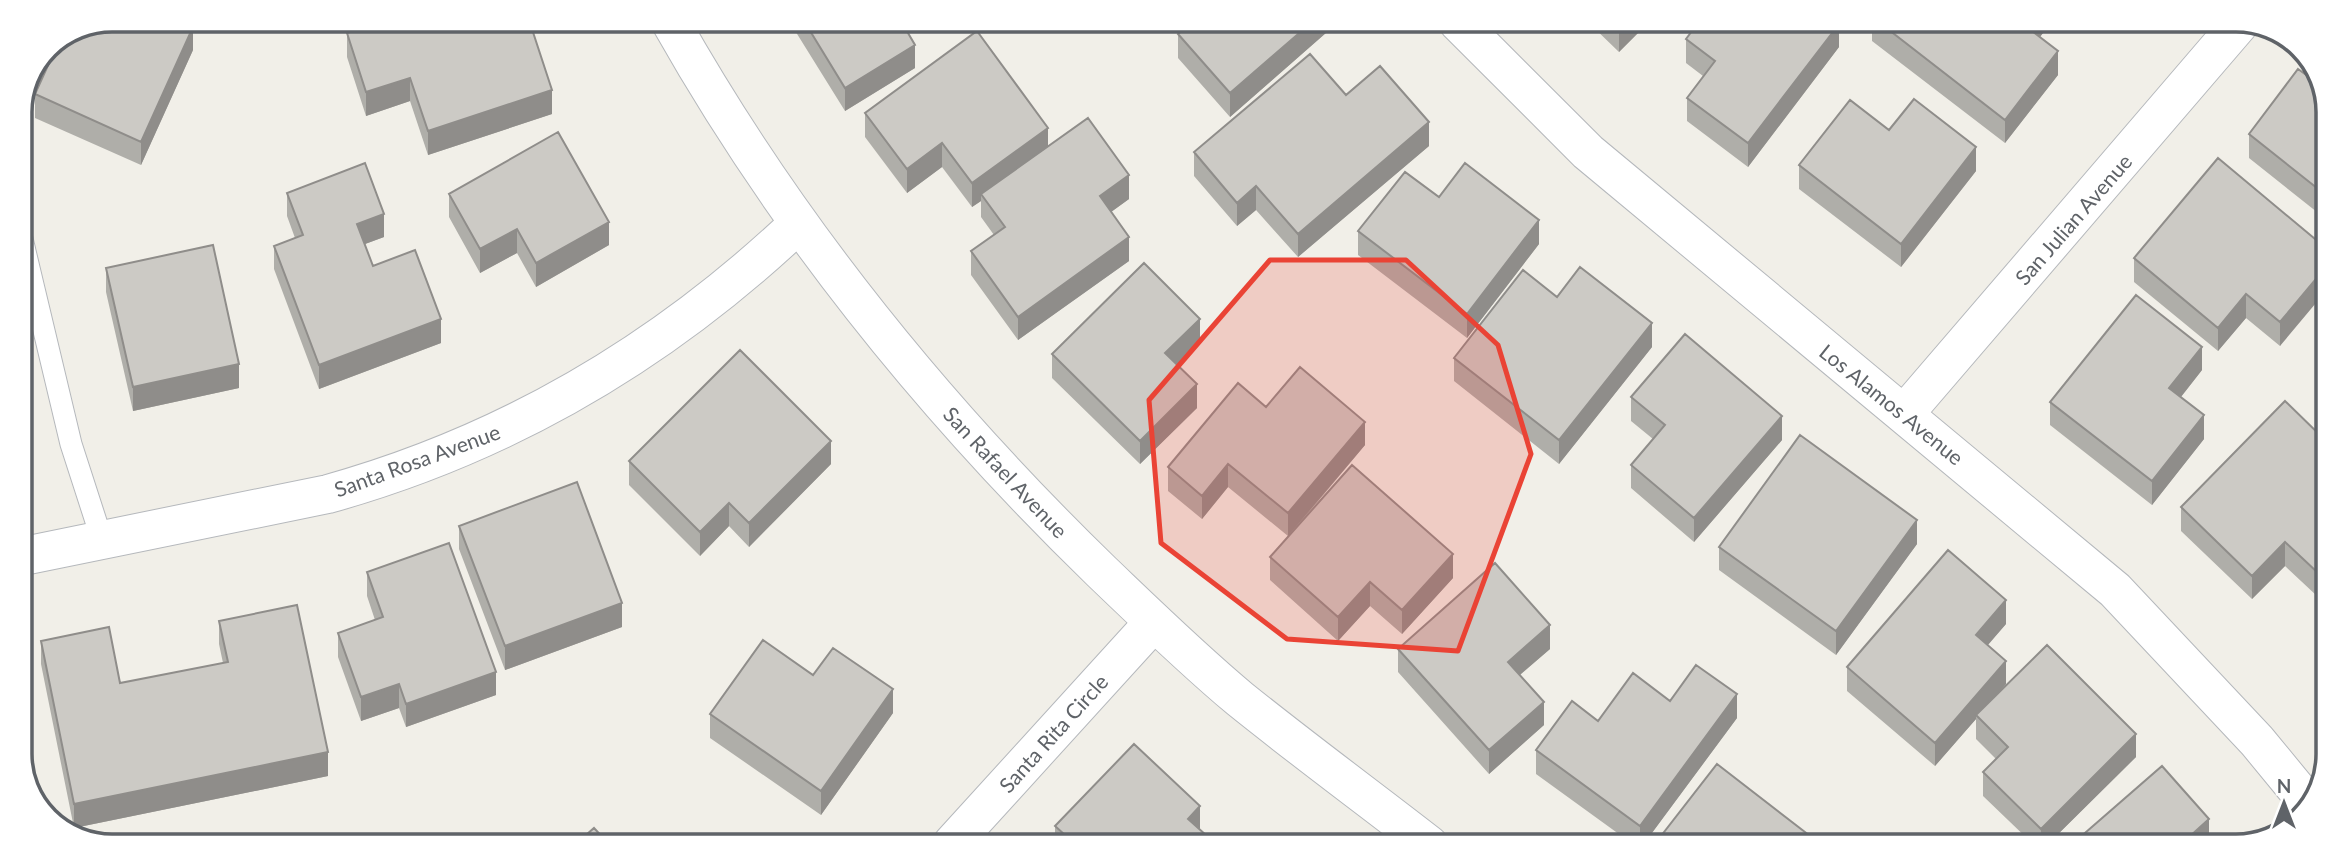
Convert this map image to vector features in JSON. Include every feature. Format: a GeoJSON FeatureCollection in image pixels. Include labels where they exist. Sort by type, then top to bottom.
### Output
{"type":"FeatureCollection","features":[{"type":"Feature","properties":{"kind":"street","name":"San Rafael Avenue"},"geometry":{"type":"LineString","coordinates":[[677,32],[700,74],[798,224],[917,377],[1051,523],[1154,622],[1240,698],[1415,834]]}},
{"type":"Feature","properties":{"kind":"street","name":"Los Alamos Avenue"},"geometry":{"type":"LineString","coordinates":[[1468,32],[1588,152],[2115,590],[2257,741],[2303,797]]}},
{"type":"Feature","properties":{"kind":"street","name":"San Julian Avenue"},"geometry":{"type":"LineString","coordinates":[[1905,413],[2232,32]]}},
{"type":"Feature","properties":{"kind":"street","name":"Santa Rosa Avenue"},"geometry":{"type":"LineString","coordinates":[[32,554],[328,494],[371,482],[472,444],[569,397],[660,340],[747,272],[798,224]]}},
{"type":"Feature","properties":{"kind":"street","name":"Santa Rita Circle"},"geometry":{"type":"LineString","coordinates":[[960,834],[1154,622]]}},
{"type":"Feature","properties":{"kind":"lane"},"geometry":{"type":"LineString","coordinates":[[32,280],[71,444],[102,540]]}},
{"type":"Feature","properties":{"kind":"highlighted area"},"geometry":{"type":"Polygon","coordinates":[[[1270,260],[1406,260],[1498,345],[1531,454],[1458,651],[1287,639],[1161,543],[1149,400],[1270,260]]]}},
{"type":"Feature","properties":{"kind":"building"},"geometry":{"type":"Polygon","coordinates":[[[112,32],[191,32],[141,142],[35,94],[50,61],[67,45],[81,38],[112,32]]]}},
{"type":"Feature","properties":{"kind":"building"},"geometry":{"type":"Polygon","coordinates":[[[533,32],[552,90],[428,131],[410,78],[366,92],[347,33],[533,32]]]}},
{"type":"Feature","properties":{"kind":"building"},"geometry":{"type":"Polygon","coordinates":[[[811,32],[907,32],[915,45],[845,88],[811,32]]]}},
{"type":"Feature","properties":{"kind":"building"},"geometry":{"type":"Polygon","coordinates":[[[978,32],[1048,128],[972,183],[942,143],[907,169],[865,113],[978,32]]]}},
{"type":"Feature","properties":{"kind":"building"},"geometry":{"type":"Polygon","coordinates":[[[1180,32],[1300,32],[1230,93],[1178,34],[1180,32]]]}},
{"type":"Feature","properties":{"kind":"building"},"geometry":{"type":"Polygon","coordinates":[[[1691,32],[1833,32],[1748,143],[1687,98],[1715,61],[1686,39],[1691,32]]]}},
{"type":"Feature","properties":{"kind":"building"},"geometry":{"type":"Polygon","coordinates":[[[1892,32],[2033,32],[2058,51],[2005,120],[1892,32]]]}},
{"type":"Feature","properties":{"kind":"building"},"geometry":{"type":"Polygon","coordinates":[[[1310,54],[1346,95],[1380,66],[1429,122],[1298,234],[1256,186],[1237,203],[1194,152],[1310,54]]]}},
{"type":"Feature","properties":{"kind":"building"},"geometry":{"type":"Polygon","coordinates":[[[2298,69],[2306,75],[2315,107],[2315,187],[2249,134],[2298,69]]]}},
{"type":"Feature","properties":{"kind":"building"},"geometry":{"type":"Polygon","coordinates":[[[1914,99],[1976,147],[1901,244],[1799,165],[1850,100],[1889,130],[1914,99]]]}},
{"type":"Feature","properties":{"kind":"building"},"geometry":{"type":"Polygon","coordinates":[[[1088,118],[1129,175],[1100,196],[1129,237],[1018,317],[971,251],[1005,227],[981,194],[1088,118]]]}},
{"type":"Feature","properties":{"kind":"building"},"geometry":{"type":"Polygon","coordinates":[[[558,132],[609,222],[536,263],[517,229],[480,249],[449,194],[558,132]]]}},
{"type":"Feature","properties":{"kind":"building"},"geometry":{"type":"Polygon","coordinates":[[[2218,158],[2315,239],[2315,280],[2280,322],[2246,294],[2218,328],[2134,258],[2218,158]]]}},
{"type":"Feature","properties":{"kind":"building"},"geometry":{"type":"Polygon","coordinates":[[[365,163],[384,214],[357,224],[373,266],[415,250],[441,319],[319,365],[274,246],[303,235],[287,193],[365,163]]]}},
{"type":"Feature","properties":{"kind":"building"},"geometry":{"type":"Polygon","coordinates":[[[1465,163],[1539,220],[1467,314],[1358,231],[1405,172],[1439,197],[1465,163]]]}},
{"type":"Feature","properties":{"kind":"building"},"geometry":{"type":"Polygon","coordinates":[[[213,245],[239,364],[133,387],[106,268],[213,245]]]}},
{"type":"Feature","properties":{"kind":"building"},"geometry":{"type":"Polygon","coordinates":[[[1144,263],[1200,319],[1165,353],[1197,384],[1140,441],[1052,354],[1144,263]]]}},
{"type":"Feature","properties":{"kind":"building"},"geometry":{"type":"Polygon","coordinates":[[[1580,267],[1652,323],[1559,440],[1454,358],[1523,270],[1557,297],[1580,267]]]}},
{"type":"Feature","properties":{"kind":"building"},"geometry":{"type":"Polygon","coordinates":[[[2136,295],[2202,347],[2169,388],[2204,415],[2152,481],[2050,402],[2136,295]]]}},
{"type":"Feature","properties":{"kind":"building"},"geometry":{"type":"Polygon","coordinates":[[[1685,334],[1782,416],[1694,518],[1631,465],[1665,425],[1631,397],[1685,334]]]}},
{"type":"Feature","properties":{"kind":"building"},"geometry":{"type":"Polygon","coordinates":[[[740,350],[831,441],[749,523],[729,503],[700,532],[629,461],[740,350]]]}},
{"type":"Feature","properties":{"kind":"building"},"geometry":{"type":"Polygon","coordinates":[[[1300,367],[1365,422],[1288,513],[1228,464],[1202,496],[1168,467],[1238,383],[1266,407],[1300,367]]]}},
{"type":"Feature","properties":{"kind":"building"},"geometry":{"type":"Polygon","coordinates":[[[2285,401],[2316,431],[2316,571],[2285,542],[2252,576],[2181,507],[2285,401]]]}},
{"type":"Feature","properties":{"kind":"building"},"geometry":{"type":"Polygon","coordinates":[[[1800,435],[1917,520],[1836,631],[1719,547],[1800,435]]]}},
{"type":"Feature","properties":{"kind":"building"},"geometry":{"type":"Polygon","coordinates":[[[1352,465],[1453,554],[1402,610],[1370,582],[1338,617],[1270,557],[1352,465]]]}},
{"type":"Feature","properties":{"kind":"building"},"geometry":{"type":"Polygon","coordinates":[[[577,482],[622,603],[505,646],[459,526],[577,482]]]}},
{"type":"Feature","properties":{"kind":"building"},"geometry":{"type":"Polygon","coordinates":[[[449,543],[496,672],[406,704],[399,684],[361,697],[338,633],[383,617],[367,572],[449,543]]]}},
{"type":"Feature","properties":{"kind":"building"},"geometry":{"type":"Polygon","coordinates":[[[1948,550],[2006,600],[1976,635],[2006,661],[1935,743],[1847,667],[1948,550]]]}},
{"type":"Feature","properties":{"kind":"building"},"geometry":{"type":"Polygon","coordinates":[[[1495,563],[1550,625],[1508,662],[1544,702],[1489,750],[1398,649],[1495,563]]]}},
{"type":"Feature","properties":{"kind":"building"},"geometry":{"type":"Polygon","coordinates":[[[297,605],[328,752],[74,804],[41,641],[109,627],[120,683],[228,662],[219,621],[297,605]]]}},
{"type":"Feature","properties":{"kind":"building"},"geometry":{"type":"Polygon","coordinates":[[[763,640],[813,675],[833,648],[893,689],[821,791],[710,714],[763,640]]]}},
{"type":"Feature","properties":{"kind":"building"},"geometry":{"type":"Polygon","coordinates":[[[2047,645],[2136,734],[2041,829],[1983,772],[2008,747],[1976,715],[2047,645]]]}},
{"type":"Feature","properties":{"kind":"building"},"geometry":{"type":"Polygon","coordinates":[[[1696,665],[1737,694],[1640,826],[1536,750],[1572,701],[1598,721],[1633,673],[1670,701],[1696,665]]]}},
{"type":"Feature","properties":{"kind":"building"},"geometry":{"type":"Polygon","coordinates":[[[1134,744],[1200,806],[1188,819],[1205,834],[1064,834],[1055,826],[1134,744]]]}},
{"type":"Feature","properties":{"kind":"building"},"geometry":{"type":"Polygon","coordinates":[[[1717,764],[1808,834],[1663,834],[1717,764]]]}},
{"type":"Feature","properties":{"kind":"building"},"geometry":{"type":"Polygon","coordinates":[[[2162,766],[2209,819],[2192,834],[2084,834],[2162,766]]]}},
{"type":"Feature","properties":{"kind":"building"},"geometry":{"type":"Polygon","coordinates":[[[594,828],[600,834],[587,834],[594,828]]]}}]}
